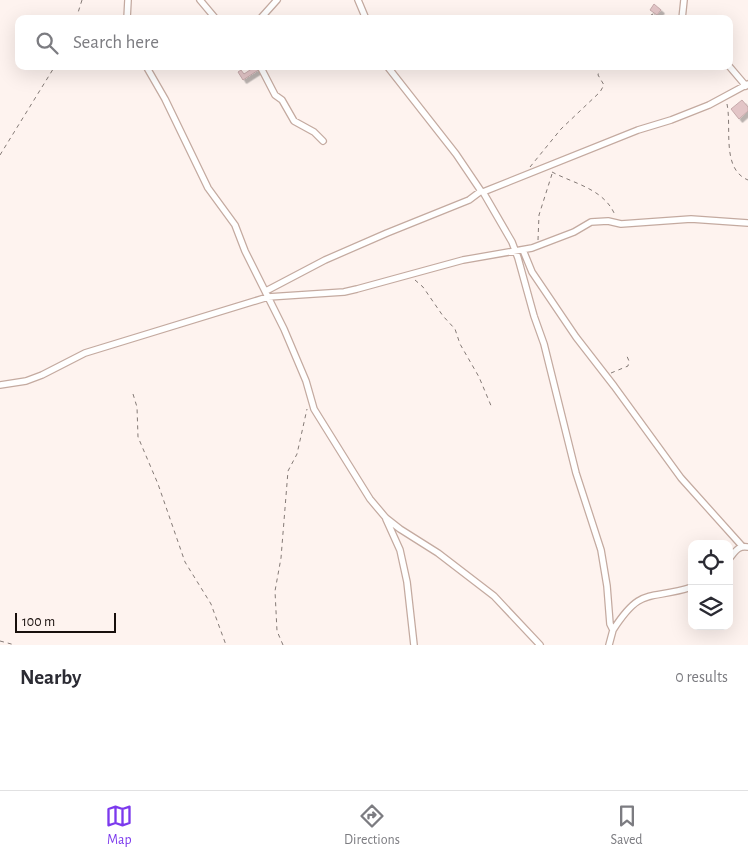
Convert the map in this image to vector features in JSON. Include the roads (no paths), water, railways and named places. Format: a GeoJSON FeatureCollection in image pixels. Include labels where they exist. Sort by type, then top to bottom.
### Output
{"type":"FeatureCollection","features":[{"type":"Feature","properties":{"kind":"street"},"geometry":{"type":"LineString","coordinates":[[127,15],[128,0]]}},
{"type":"Feature","properties":{"kind":"street"},"geometry":{"type":"LineString","coordinates":[[200,0],[213,15]]}},
{"type":"Feature","properties":{"kind":"street"},"geometry":{"type":"LineString","coordinates":[[265,15],[276,0]]}},
{"type":"Feature","properties":{"kind":"street"},"geometry":{"type":"LineString","coordinates":[[358,0],[364,15]]}},
{"type":"Feature","properties":{"kind":"street"},"geometry":{"type":"LineString","coordinates":[[682,15],[684,0]]}},
{"type":"Feature","properties":{"kind":"street"},"geometry":{"type":"LineString","coordinates":[[148,70],[165,99],[208,188],[235,225],[245,251],[284,329],[306,381],[314,409],[320,421],[370,499],[386,518],[400,529],[438,553],[494,596],[540,645]]}},
{"type":"Feature","properties":{"kind":"street"},"geometry":{"type":"LineString","coordinates":[[262,70],[275,95],[282,100],[294,121],[314,132],[323,141]]}},
{"type":"Feature","properties":{"kind":"street"},"geometry":{"type":"LineString","coordinates":[[390,70],[456,154],[482,191],[516,251],[534,316],[544,344],[576,473],[600,550],[607,586],[610,624],[613,630]]}},
{"type":"Feature","properties":{"kind":"street"},"geometry":{"type":"LineString","coordinates":[[0,385],[26,381],[85,353],[267,294],[325,260],[469,200],[482,191],[638,130],[671,120],[725,97],[747,85],[733,70]]}},
{"type":"Feature","properties":{"kind":"street"},"geometry":{"type":"LineString","coordinates":[[267,294],[344,292],[462,260],[538,246],[574,232],[591,222],[608,221],[616,223],[691,219],[748,223]]}},
{"type":"Feature","properties":{"kind":"street"},"geometry":{"type":"LineString","coordinates":[[523,250],[532,272],[576,337],[681,478],[745,546],[733,556]]}},
{"type":"Feature","properties":{"kind":"street"},"geometry":{"type":"LineString","coordinates":[[386,518],[400,550],[407,582],[414,645]]}},
{"type":"Feature","properties":{"kind":"street"},"geometry":{"type":"LineString","coordinates":[[609,645],[613,630],[623,614],[637,601],[646,596],[688,588]]}}]}
